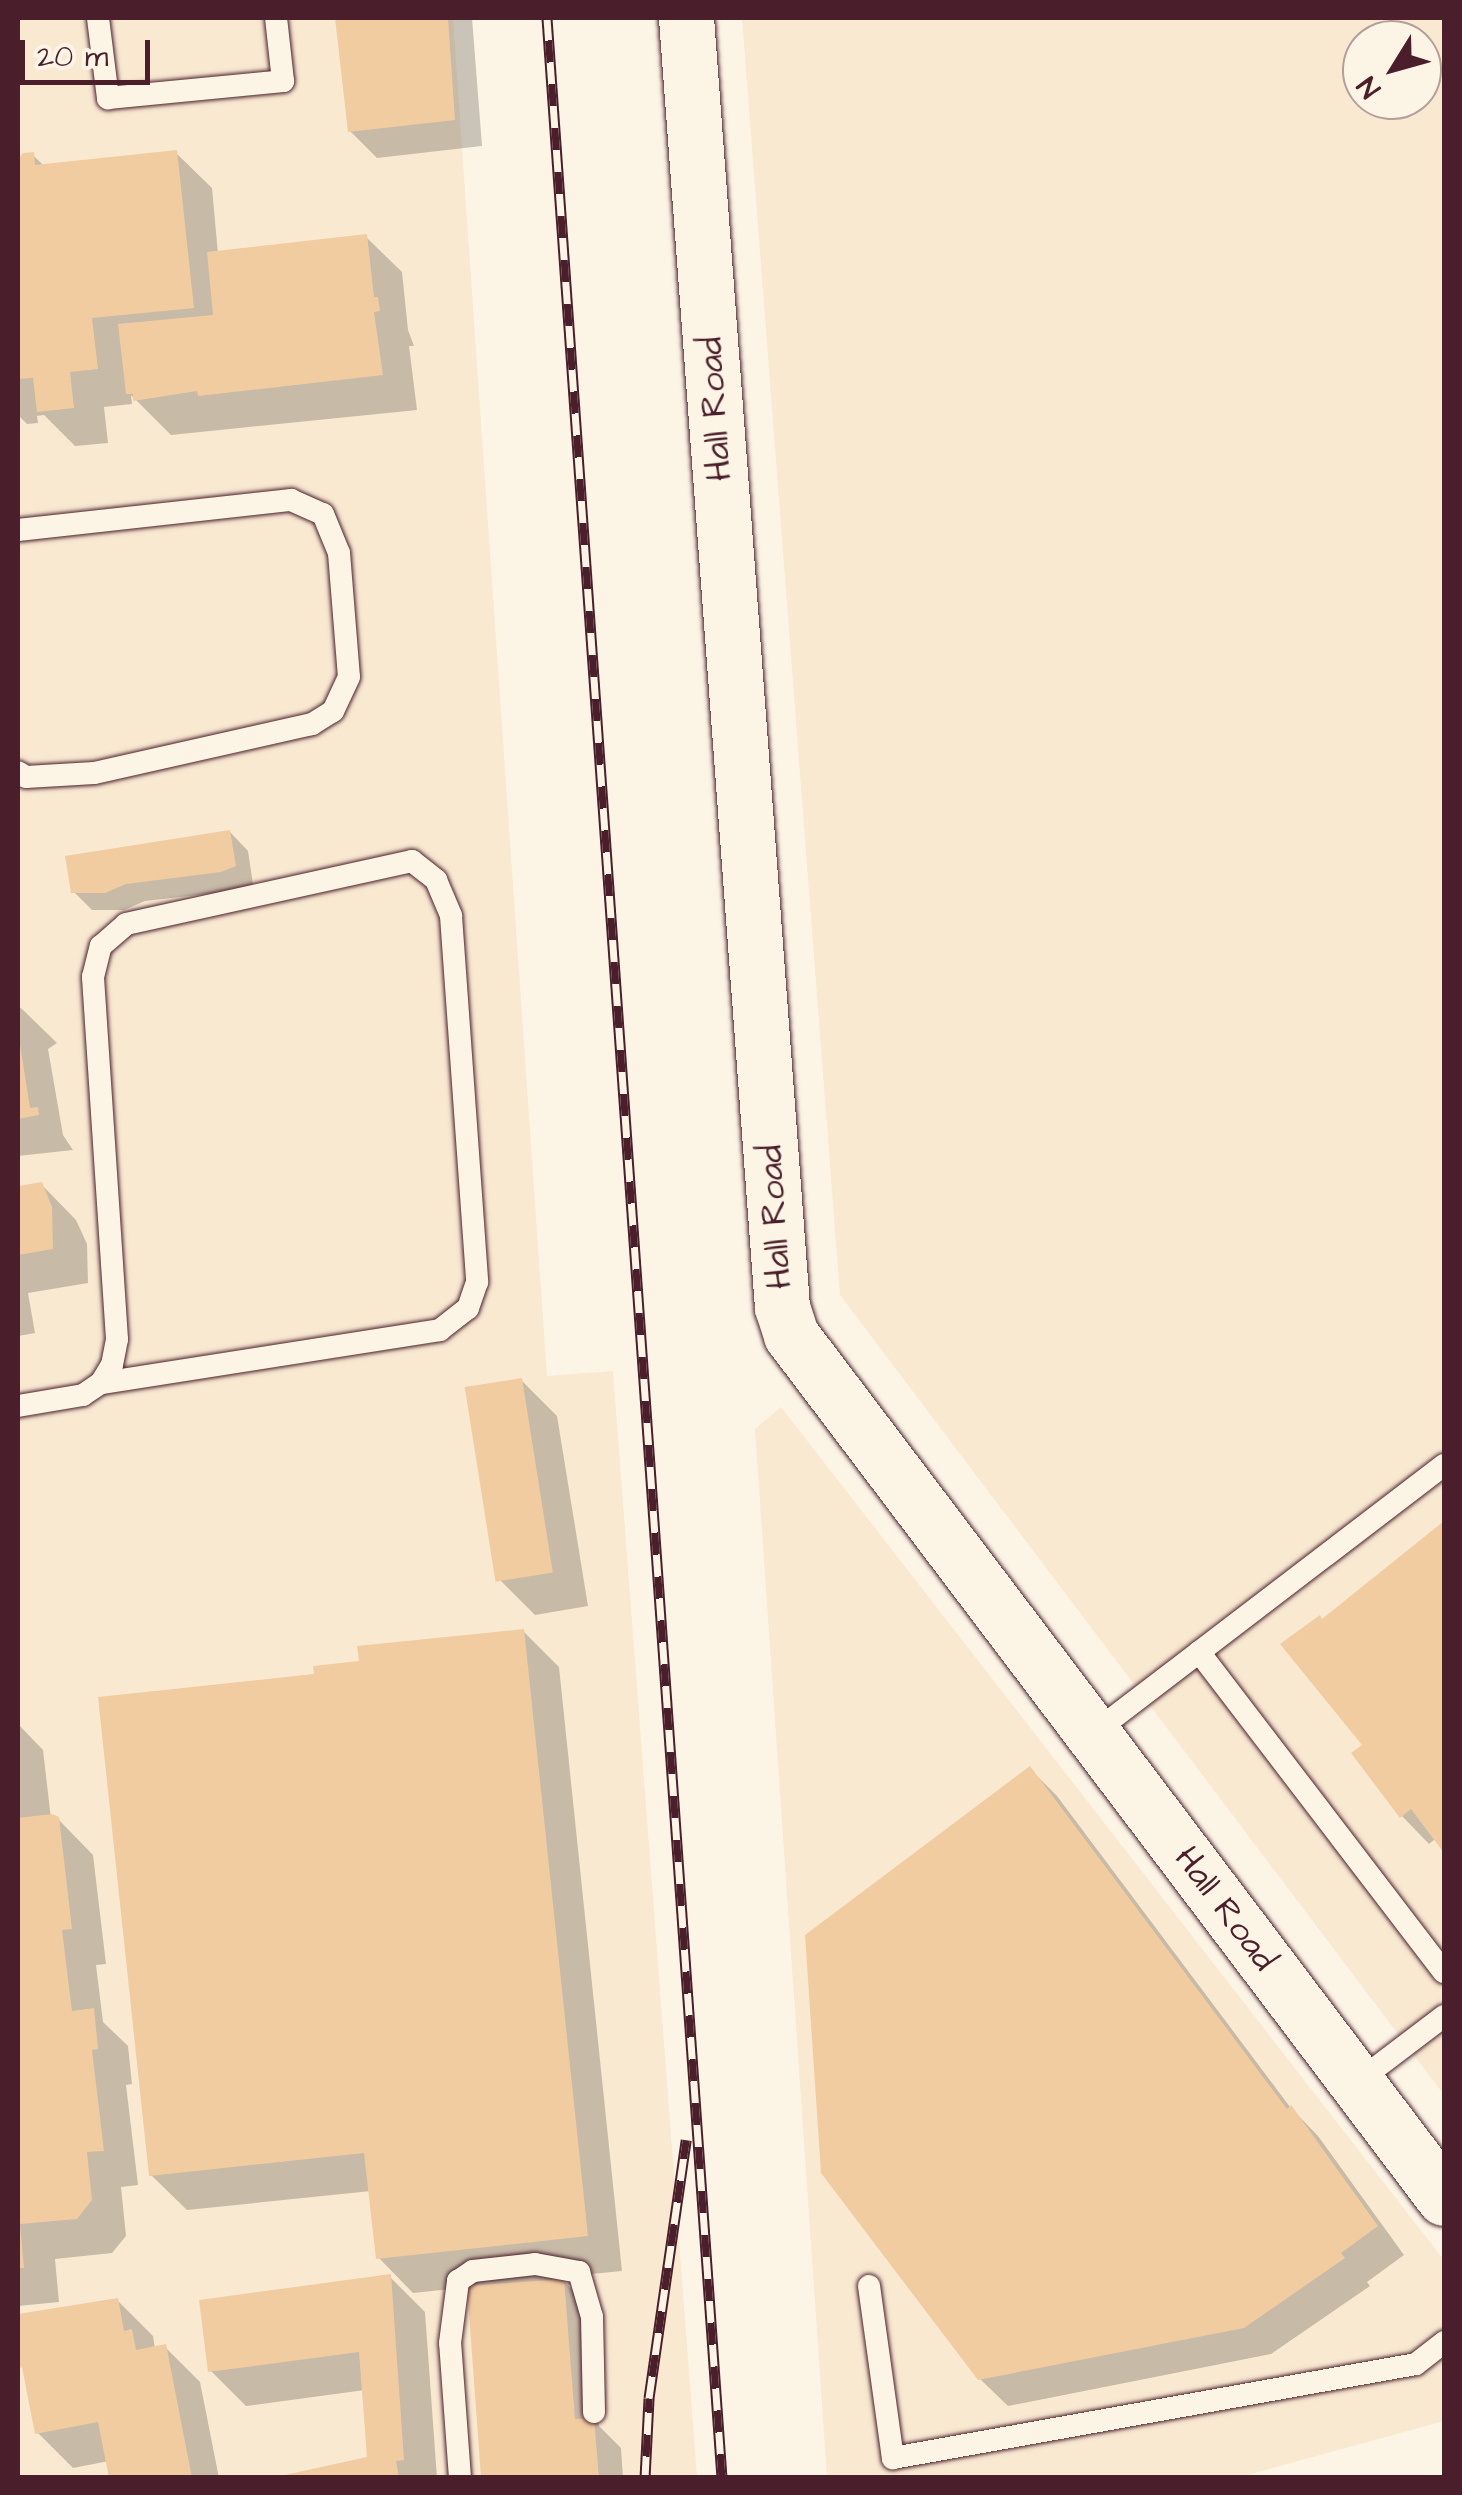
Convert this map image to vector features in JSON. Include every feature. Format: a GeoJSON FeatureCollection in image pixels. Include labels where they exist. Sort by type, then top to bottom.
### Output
{"type":"FeatureCollection","features":[{"type":"Feature","properties":{"kind":"street","name":"Hall Road"},"geometry":{"type":"LineString","coordinates":[[686,18],[782,1307],[797,1346],[1444,2198]]}},
{"type":"Feature","properties":{"kind":"lane"},"geometry":{"type":"LineString","coordinates":[[98,18],[108,98],[283,81],[276,18]]}},
{"type":"Feature","properties":{"kind":"lane"},"geometry":{"type":"LineString","coordinates":[[18,530],[291,500],[323,514],[339,553],[349,678],[334,711],[312,724],[94,773],[26,777],[18,772]]}},
{"type":"Feature","properties":{"kind":"lane"},"geometry":{"type":"LineString","coordinates":[[18,1406],[83,1395],[101,1382],[112,1365],[117,1339],[93,978],[101,946],[126,924],[412,862],[436,880],[450,916],[477,1282],[468,1308],[440,1330],[101,1382]]}},
{"type":"Feature","properties":{"kind":"lane"},"geometry":{"type":"LineString","coordinates":[[1092,1734],[1444,1465]]}},
{"type":"Feature","properties":{"kind":"lane"},"geometry":{"type":"LineString","coordinates":[[1199,1652],[1444,1972]]}},
{"type":"Feature","properties":{"kind":"lane"},"geometry":{"type":"LineString","coordinates":[[1357,2082],[1444,2016]]}},
{"type":"Feature","properties":{"kind":"lane"},"geometry":{"type":"LineString","coordinates":[[460,2478],[450,2343],[458,2281],[473,2271],[535,2264],[579,2272],[592,2318],[594,2412]]}},
{"type":"Feature","properties":{"kind":"lane"},"geometry":{"type":"LineString","coordinates":[[869,2286],[893,2458],[1416,2364],[1444,2342]]}},
{"type":"Feature","properties":{"kind":"shaded area"},"geometry":{"type":"Polygon","coordinates":[[[18,18],[453,18],[547,1376],[613,1371],[697,2477],[18,2477],[18,18]]]}},
{"type":"Feature","properties":{"kind":"shaded area"},"geometry":{"type":"Polygon","coordinates":[[[742,18],[1444,18],[1444,2095],[840,1295],[742,18]]]}},
{"type":"Feature","properties":{"kind":"shaded area"},"geometry":{"type":"Polygon","coordinates":[[[781,1407],[1444,2260],[1444,2421],[1240,2477],[827,2477],[755,1429],[781,1407]]]}},
{"type":"Feature","properties":{"kind":"building"},"geometry":{"type":"Polygon","coordinates":[[[335,18],[448,18],[455,120],[348,132],[335,18]]]}},
{"type":"Feature","properties":{"kind":"building"},"geometry":{"type":"Polygon","coordinates":[[[177,150],[194,308],[92,318],[98,369],[70,372],[74,408],[37,412],[33,378],[18,379],[18,159],[23,153],[34,152],[35,165],[177,150]]]}},
{"type":"Feature","properties":{"kind":"building"},"geometry":{"type":"Polygon","coordinates":[[[367,234],[374,297],[378,297],[380,311],[374,312],[383,375],[198,396],[197,391],[133,401],[133,394],[126,394],[118,324],[213,315],[207,252],[367,234]]]}},
{"type":"Feature","properties":{"kind":"building"},"geometry":{"type":"Polygon","coordinates":[[[230,830],[236,866],[221,872],[126,884],[105,893],[71,893],[65,856],[230,830]]]}},
{"type":"Feature","properties":{"kind":"building"},"geometry":{"type":"Polygon","coordinates":[[[20,1044],[30,1108],[38,1107],[39,1115],[18,1119],[20,1044]]]}},
{"type":"Feature","properties":{"kind":"building"},"geometry":{"type":"Polygon","coordinates":[[[42,1182],[52,1207],[53,1249],[18,1255],[18,1186],[42,1182]]]}},
{"type":"Feature","properties":{"kind":"building"},"geometry":{"type":"Polygon","coordinates":[[[522,1378],[553,1573],[496,1582],[465,1387],[522,1378]]]}},
{"type":"Feature","properties":{"kind":"building"},"geometry":{"type":"Polygon","coordinates":[[[1444,1521],[1444,1853],[1411,1809],[1400,1818],[1351,1753],[1362,1745],[1280,1644],[1320,1615],[1322,1619],[1444,1521]]]}},
{"type":"Feature","properties":{"kind":"building"},"geometry":{"type":"Polygon","coordinates":[[[524,1629],[588,2236],[376,2259],[364,2153],[149,2176],[98,1697],[314,1674],[313,1666],[359,1661],[357,1646],[524,1629]]]}},
{"type":"Feature","properties":{"kind":"building"},"geometry":{"type":"Polygon","coordinates":[[[1030,1766],[1287,2109],[1291,2105],[1378,2226],[1341,2253],[1345,2258],[1244,2328],[978,2380],[821,2173],[805,1935],[1030,1766]]]}},
{"type":"Feature","properties":{"kind":"building"},"geometry":{"type":"Polygon","coordinates":[[[52,1814],[59,1817],[72,1929],[62,1930],[72,2011],[94,2008],[98,2049],[92,2050],[104,2151],[87,2152],[92,2200],[77,2219],[20,2224],[24,2268],[18,2268],[18,1818],[52,1814]]]}},
{"type":"Feature","properties":{"kind":"building"},"geometry":{"type":"Polygon","coordinates":[[[391,2274],[404,2460],[396,2461],[399,2478],[271,2478],[367,2457],[359,2352],[208,2372],[199,2300],[391,2274]]]}},
{"type":"Feature","properties":{"kind":"building"},"geometry":{"type":"Polygon","coordinates":[[[564,2279],[575,2419],[594,2418],[599,2478],[481,2478],[467,2286],[564,2279]]]}},
{"type":"Feature","properties":{"kind":"building"},"geometry":{"type":"Polygon","coordinates":[[[118,2298],[124,2331],[132,2329],[136,2350],[166,2344],[192,2478],[109,2478],[98,2422],[35,2434],[22,2367],[18,2369],[18,2314],[118,2298]]]}},
{"type":"Feature","properties":{"kind":"railway"},"geometry":{"type":"LineString","coordinates":[[547,18],[722,2478]]}},
{"type":"Feature","properties":{"kind":"railway"},"geometry":{"type":"LineString","coordinates":[[645,2478],[649,2398],[686,2140]]}}]}
